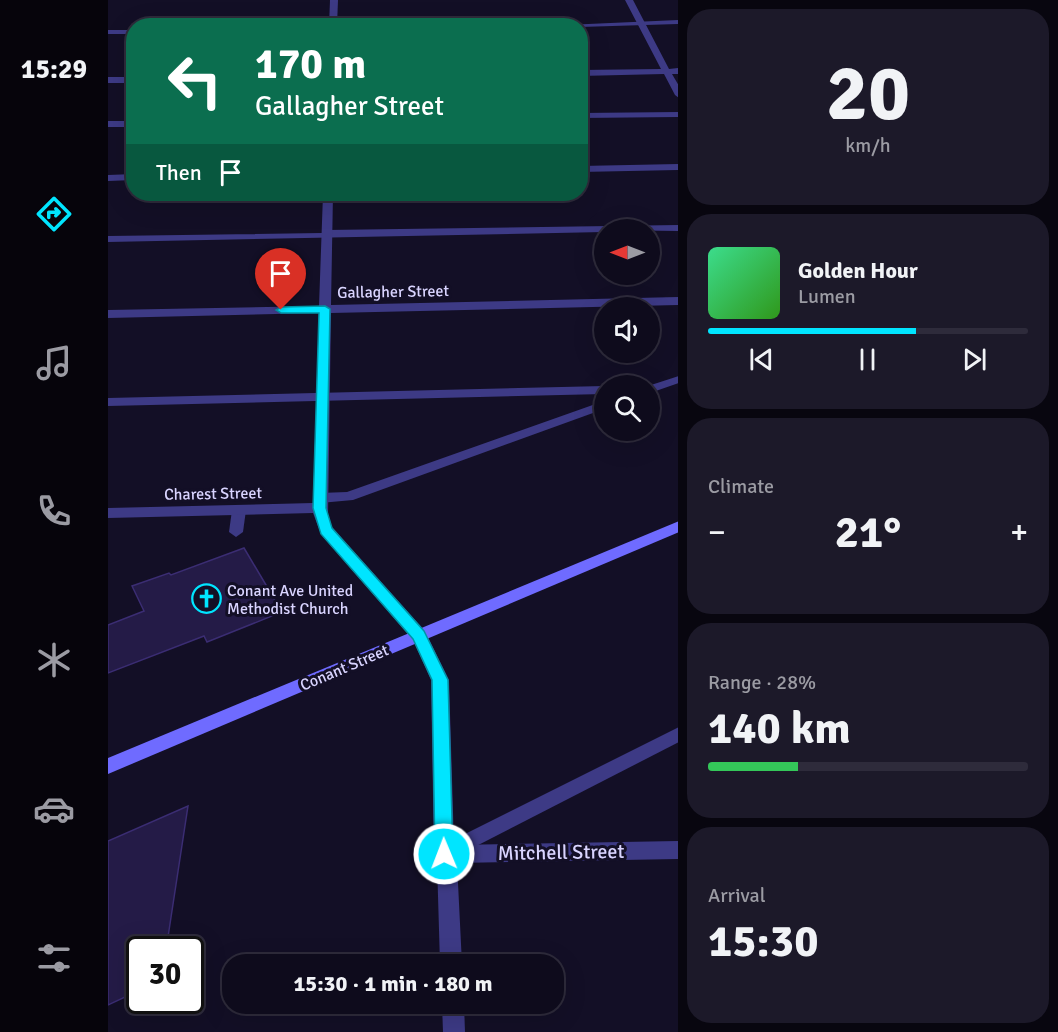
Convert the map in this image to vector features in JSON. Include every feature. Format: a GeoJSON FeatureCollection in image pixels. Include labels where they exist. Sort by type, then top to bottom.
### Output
{"type":"FeatureCollection","features":[{"type":"Feature","properties":{"kind":"main road","name":"Conant Street"},"geometry":{"type":"LineString","coordinates":[[108,766],[678,526]]}},
{"type":"Feature","properties":{"kind":"street"},"geometry":{"type":"LineString","coordinates":[[333,18],[334,0]]}},
{"type":"Feature","properties":{"kind":"street"},"geometry":{"type":"LineString","coordinates":[[629,0],[678,95]]}},
{"type":"Feature","properties":{"kind":"street"},"geometry":{"type":"LineString","coordinates":[[588,73],[678,71]]}},
{"type":"Feature","properties":{"kind":"street"},"geometry":{"type":"LineString","coordinates":[[108,80],[126,80]]}},
{"type":"Feature","properties":{"kind":"street"},"geometry":{"type":"LineString","coordinates":[[588,169],[678,167]]}},
{"type":"Feature","properties":{"kind":"street"},"geometry":{"type":"LineString","coordinates":[[108,178],[126,177]]}},
{"type":"Feature","properties":{"kind":"street"},"geometry":{"type":"LineString","coordinates":[[328,201],[320,503],[326,530],[419,636],[440,680],[450,954]]}},
{"type":"Feature","properties":{"kind":"street","name":"Gallagher Street"},"geometry":{"type":"LineString","coordinates":[[108,314],[678,301]]}},
{"type":"Feature","properties":{"kind":"street","name":"Charest Street"},"geometry":{"type":"LineString","coordinates":[[108,513],[239,510],[320,503]]}},
{"type":"Feature","properties":{"kind":"street","name":"Mitchell Street"},"geometry":{"type":"LineString","coordinates":[[445,858],[678,850]]}},
{"type":"Feature","properties":{"kind":"street"},"geometry":{"type":"LineString","coordinates":[[453,1014],[454,1032]]}},
{"type":"Feature","properties":{"kind":"lane"},"geometry":{"type":"LineString","coordinates":[[588,25],[678,22]]}},
{"type":"Feature","properties":{"kind":"lane"},"geometry":{"type":"LineString","coordinates":[[108,32],[126,32]]}},
{"type":"Feature","properties":{"kind":"lane"},"geometry":{"type":"LineString","coordinates":[[588,116],[678,114]]}},
{"type":"Feature","properties":{"kind":"lane"},"geometry":{"type":"LineString","coordinates":[[108,124],[126,124]]}},
{"type":"Feature","properties":{"kind":"lane"},"geometry":{"type":"LineString","coordinates":[[108,239],[678,228]]}},
{"type":"Feature","properties":{"kind":"lane"},"geometry":{"type":"LineString","coordinates":[[660,385],[678,379]]}},
{"type":"Feature","properties":{"kind":"lane"},"geometry":{"type":"LineString","coordinates":[[108,402],[594,390]]}},
{"type":"Feature","properties":{"kind":"lane"},"geometry":{"type":"LineString","coordinates":[[320,503],[348,497],[594,409]]}},
{"type":"Feature","properties":{"kind":"lane"},"geometry":{"type":"LineString","coordinates":[[236,532],[239,510]]}},
{"type":"Feature","properties":{"kind":"lane"},"geometry":{"type":"LineString","coordinates":[[445,858],[678,734]]}},
{"type":"Feature","properties":{"kind":"building","name":"Conant Ave United Methodist Church"},"geometry":{"type":"Polygon","coordinates":[[[244,548],[282,612],[207,642],[204,636],[108,673],[108,625],[144,611],[132,586],[169,573],[171,575],[244,548]]]}},
{"type":"Feature","properties":{"kind":"building"},"geometry":{"type":"Polygon","coordinates":[[[188,806],[168,936],[126,936],[126,997],[108,1005],[108,841],[188,806]]]}},
{"type":"Feature","properties":{"kind":"place","name":"Conant Ave United Methodist Church"},"geometry":{"type":"Point","coordinates":[206,599]}},
{"type":"Feature","properties":{"kind":"route"},"geometry":{"type":"LineString","coordinates":[[281,310],[325,309],[320,517],[326,530],[360,571],[419,636],[440,680],[444,854]]}}]}
